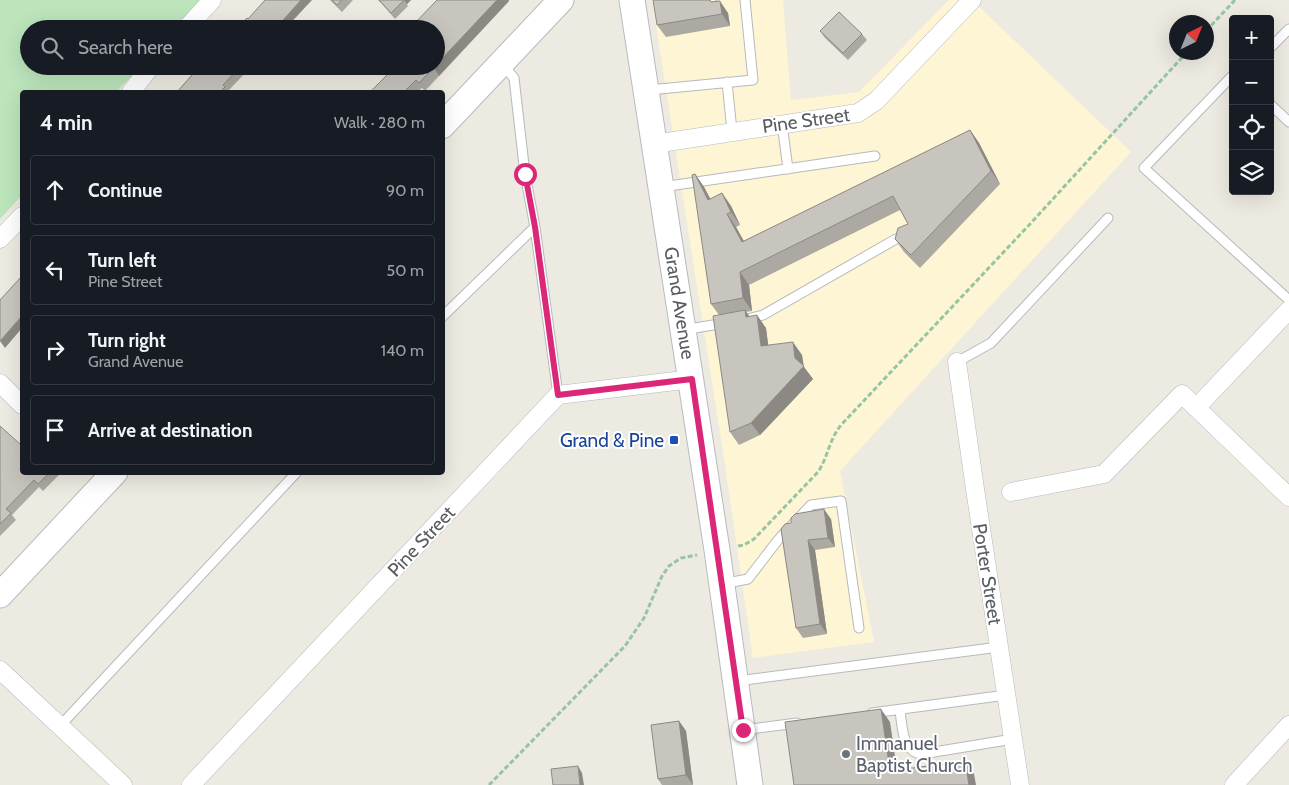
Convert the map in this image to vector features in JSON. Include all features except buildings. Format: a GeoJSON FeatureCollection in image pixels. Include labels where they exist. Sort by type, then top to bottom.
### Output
{"type":"FeatureCollection","features":[{"type":"Feature","properties":{"kind":"main road"},"geometry":{"type":"LineString","coordinates":[[445,123],[561,0]]}},
{"type":"Feature","properties":{"kind":"main road","name":"Grand Avenue"},"geometry":{"type":"LineString","coordinates":[[632,0],[692,379],[743,730],[747,785]]}},
{"type":"Feature","properties":{"kind":"main road"},"geometry":{"type":"LineString","coordinates":[[0,595],[105,476]]}},
{"type":"Feature","properties":{"kind":"street"},"geometry":{"type":"LineString","coordinates":[[194,20],[212,0]]}},
{"type":"Feature","properties":{"kind":"street","name":"Pine Street"},"geometry":{"type":"LineString","coordinates":[[654,144],[858,113],[876,101],[972,0]]}},
{"type":"Feature","properties":{"kind":"street"},"geometry":{"type":"LineString","coordinates":[[133,90],[144,75]]}},
{"type":"Feature","properties":{"kind":"street"},"geometry":{"type":"LineString","coordinates":[[0,239],[20,218]]}},
{"type":"Feature","properties":{"kind":"street"},"geometry":{"type":"LineString","coordinates":[[1196,408],[1289,310]]}},
{"type":"Feature","properties":{"kind":"street","name":"Porter Street"},"geometry":{"type":"LineString","coordinates":[[957,362],[1020,785]]}},
{"type":"Feature","properties":{"kind":"street"},"geometry":{"type":"LineString","coordinates":[[558,395],[692,379]]}},
{"type":"Feature","properties":{"kind":"street"},"geometry":{"type":"LineString","coordinates":[[0,383],[20,403]]}},
{"type":"Feature","properties":{"kind":"street"},"geometry":{"type":"LineString","coordinates":[[1011,492],[1104,474],[1182,394],[1289,497]]}},
{"type":"Feature","properties":{"kind":"street","name":"Pine Street"},"geometry":{"type":"LineString","coordinates":[[191,785],[558,395]]}},
{"type":"Feature","properties":{"kind":"street"},"geometry":{"type":"LineString","coordinates":[[0,670],[123,785]]}},
{"type":"Feature","properties":{"kind":"street"},"geometry":{"type":"LineString","coordinates":[[1234,785],[1289,726]]}},
{"type":"Feature","properties":{"kind":"lane"},"geometry":{"type":"LineString","coordinates":[[646,90],[753,80],[745,0]]}},
{"type":"Feature","properties":{"kind":"lane"},"geometry":{"type":"LineString","coordinates":[[1274,44],[1289,29]]}},
{"type":"Feature","properties":{"kind":"lane"},"geometry":{"type":"LineString","coordinates":[[502,63],[514,78],[525,174],[535,227],[558,395]]}},
{"type":"Feature","properties":{"kind":"lane"},"geometry":{"type":"LineString","coordinates":[[1229,79],[1144,168],[1289,300]]}},
{"type":"Feature","properties":{"kind":"lane"},"geometry":{"type":"LineString","coordinates":[[727,82],[732,131]]}},
{"type":"Feature","properties":{"kind":"lane"},"geometry":{"type":"LineString","coordinates":[[1271,105],[1289,122]]}},
{"type":"Feature","properties":{"kind":"lane"},"geometry":{"type":"LineString","coordinates":[[782,124],[788,169]]}},
{"type":"Feature","properties":{"kind":"lane"},"geometry":{"type":"LineString","coordinates":[[662,188],[874,156]]}},
{"type":"Feature","properties":{"kind":"lane"},"geometry":{"type":"LineString","coordinates":[[957,362],[991,343],[1108,218]]}},
{"type":"Feature","properties":{"kind":"lane"},"geometry":{"type":"LineString","coordinates":[[445,315],[535,227]]}},
{"type":"Feature","properties":{"kind":"lane"},"geometry":{"type":"LineString","coordinates":[[683,330],[763,315],[896,239]]}},
{"type":"Feature","properties":{"kind":"lane"},"geometry":{"type":"LineString","coordinates":[[60,726],[294,475]]}},
{"type":"Feature","properties":{"kind":"lane"},"geometry":{"type":"LineString","coordinates":[[722,584],[748,578],[778,540],[812,505],[841,501],[858,628]]}},
{"type":"Feature","properties":{"kind":"lane"},"geometry":{"type":"LineString","coordinates":[[736,681],[999,647]]}},
{"type":"Feature","properties":{"kind":"lane"},"geometry":{"type":"LineString","coordinates":[[859,715],[1006,695]]}},
{"type":"Feature","properties":{"kind":"lane"},"geometry":{"type":"LineString","coordinates":[[900,710],[907,744],[909,749],[915,753],[922,754],[1013,739]]}},
{"type":"Feature","properties":{"kind":"lane"},"geometry":{"type":"LineString","coordinates":[[743,730],[804,722]]}},
{"type":"Feature","properties":{"kind":"path"},"geometry":{"type":"LineString","coordinates":[[1214,22],[1235,0]]}},
{"type":"Feature","properties":{"kind":"path"},"geometry":{"type":"LineString","coordinates":[[744,545],[754,539],[776,518],[818,472],[824,464],[829,444],[841,425],[1031,223],[1180,60]]}},
{"type":"Feature","properties":{"kind":"path"},"geometry":{"type":"LineString","coordinates":[[490,785],[625,646],[644,618],[662,576],[669,566],[681,558],[690,556]]}},
{"type":"Feature","properties":{"kind":"shaded area"},"geometry":{"type":"Polygon","coordinates":[[[652,0],[783,0],[791,100],[859,92],[949,0],[972,0],[1131,152],[840,471],[874,642],[753,658],[725,465],[652,0]]]}},
{"type":"Feature","properties":{"kind":"green space"},"geometry":{"type":"Polygon","coordinates":[[[0,0],[201,0],[183,20],[20,20],[20,75],[132,75],[118,90],[20,90],[20,197],[0,219],[0,0]]]}},
{"type":"Feature","properties":{"kind":"place","name":"Grand & Pine"},"geometry":{"type":"Point","coordinates":[674,440]}},
{"type":"Feature","properties":{"kind":"place","name":"Immanuel Baptist Church"},"geometry":{"type":"Point","coordinates":[846,754]}},
{"type":"Feature","properties":{"kind":"route"},"geometry":{"type":"LineString","coordinates":[[525,174],[535,227],[558,395],[692,379],[743,730]]}}]}
